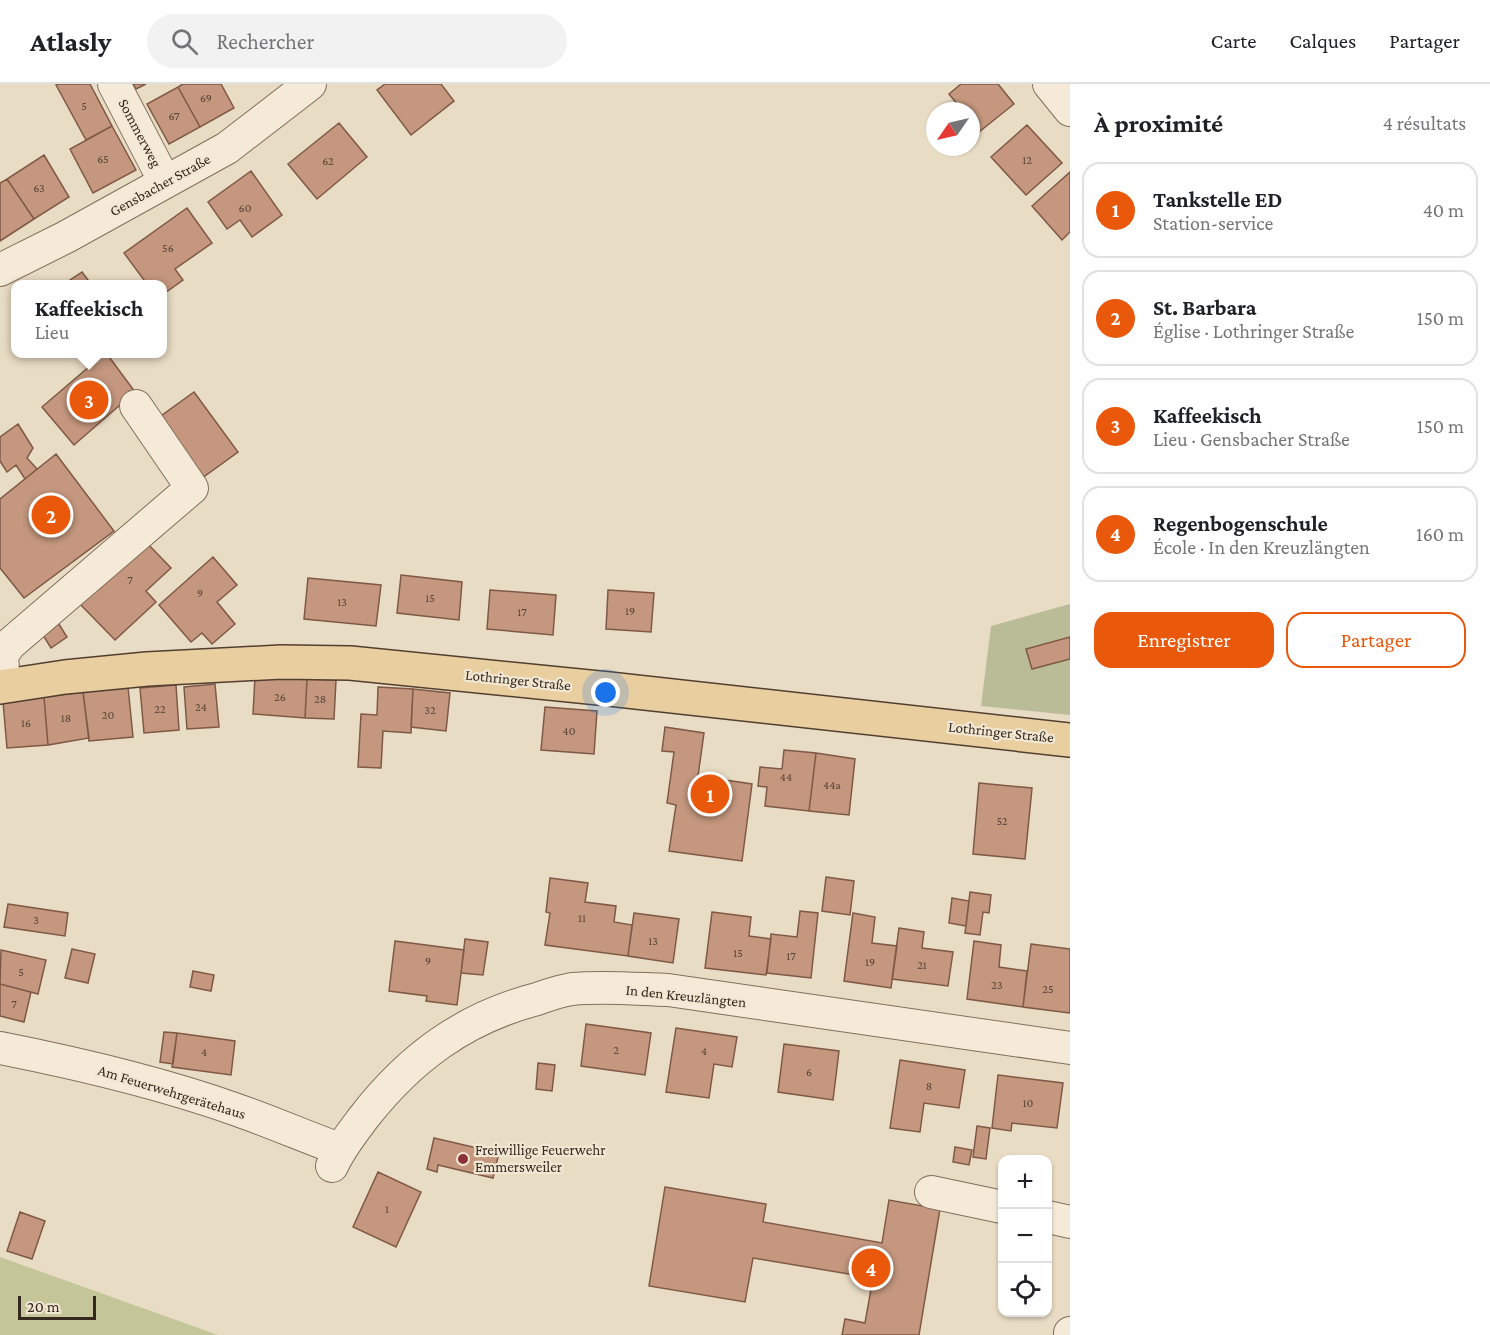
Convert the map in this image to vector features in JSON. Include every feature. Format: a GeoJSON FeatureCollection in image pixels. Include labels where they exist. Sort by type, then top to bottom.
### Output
{"type":"FeatureCollection","features":[{"type":"Feature","properties":{"kind":"main road","name":"Lothringer Straße"},"geometry":{"type":"LineString","coordinates":[[2,686],[147,669],[271,663],[350,663],[620,690],[1070,740]]}},
{"type":"Feature","properties":{"kind":"street","name":"Sommerweg"},"geometry":{"type":"LineString","coordinates":[[114,84],[165,182]]}},
{"type":"Feature","properties":{"kind":"street","name":"Gensbacher Straße"},"geometry":{"type":"LineString","coordinates":[[0,270],[66,237],[227,148],[310,84]]}},
{"type":"Feature","properties":{"kind":"street"},"geometry":{"type":"LineString","coordinates":[[1049,84],[1070,110]]}},
{"type":"Feature","properties":{"kind":"street"},"geometry":{"type":"LineString","coordinates":[[2,686],[2,655],[10,644],[192,488],[135,406]]}},
{"type":"Feature","properties":{"kind":"street","name":"In den Kreuzlängten"},"geometry":{"type":"LineString","coordinates":[[336,1158],[382,1094],[409,1067],[448,1036],[482,1017],[570,989],[668,990],[1070,1048]]}},
{"type":"Feature","properties":{"kind":"street","name":"Am Feuerwehrgerätehaus"},"geometry":{"type":"LineString","coordinates":[[0,1048],[60,1060],[154,1084],[239,1111],[336,1158]]}},
{"type":"Feature","properties":{"kind":"street"},"geometry":{"type":"LineString","coordinates":[[931,1192],[998,1207]]}},
{"type":"Feature","properties":{"kind":"street"},"geometry":{"type":"LineString","coordinates":[[1052,1218],[1070,1222]]}},
{"type":"Feature","properties":{"kind":"green space"},"geometry":{"type":"Polygon","coordinates":[[[1070,604],[1070,715],[981,706],[991,626],[1070,604]]]}},
{"type":"Feature","properties":{"kind":"green space"},"geometry":{"type":"Polygon","coordinates":[[[0,1257],[218,1335],[0,1335],[0,1257]]]}},
{"type":"Feature","properties":{"kind":"building"},"geometry":{"type":"Polygon","coordinates":[[[90,84],[112,126],[86,140],[56,85],[90,84]]]}},
{"type":"Feature","properties":{"kind":"building"},"geometry":{"type":"Polygon","coordinates":[[[133,84],[146,84],[136,89],[133,84]]]}},
{"type":"Feature","properties":{"kind":"building"},"geometry":{"type":"Polygon","coordinates":[[[183,84],[221,84],[234,108],[200,127],[178,87],[183,84]]]}},
{"type":"Feature","properties":{"kind":"building"},"geometry":{"type":"Polygon","coordinates":[[[385,84],[441,84],[454,101],[411,135],[377,90],[385,84]]]}},
{"type":"Feature","properties":{"kind":"building"},"geometry":{"type":"Polygon","coordinates":[[[961,84],[998,84],[1014,104],[980,131],[980,102],[956,102],[949,94],[961,84]]]}},
{"type":"Feature","properties":{"kind":"building"},"geometry":{"type":"Polygon","coordinates":[[[178,87],[200,127],[169,144],[147,104],[178,87]]]}},
{"type":"Feature","properties":{"kind":"building"},"geometry":{"type":"Polygon","coordinates":[[[339,123],[367,157],[317,199],[288,164],[339,123]]]}},
{"type":"Feature","properties":{"kind":"building"},"geometry":{"type":"Polygon","coordinates":[[[1027,125],[1062,163],[1026,195],[991,157],[1027,125]]]}},
{"type":"Feature","properties":{"kind":"building"},"geometry":{"type":"Polygon","coordinates":[[[112,126],[136,170],[93,193],[70,149],[112,126]]]}},
{"type":"Feature","properties":{"kind":"building"},"geometry":{"type":"Polygon","coordinates":[[[44,155],[69,197],[34,219],[7,179],[44,155]]]}},
{"type":"Feature","properties":{"kind":"building"},"geometry":{"type":"Polygon","coordinates":[[[251,171],[282,215],[252,237],[240,220],[227,229],[208,202],[251,171]]]}},
{"type":"Feature","properties":{"kind":"building"},"geometry":{"type":"Polygon","coordinates":[[[1070,172],[1070,232],[1062,240],[1032,206],[1070,172]]]}},
{"type":"Feature","properties":{"kind":"building"},"geometry":{"type":"Polygon","coordinates":[[[7,179],[34,219],[0,241],[0,183],[7,179]]]}},
{"type":"Feature","properties":{"kind":"building"},"geometry":{"type":"Polygon","coordinates":[[[187,208],[212,243],[175,269],[183,280],[167,291],[167,280],[144,280],[124,253],[187,208]]]}},
{"type":"Feature","properties":{"kind":"building"},"geometry":{"type":"Polygon","coordinates":[[[82,272],[88,280],[70,280],[82,272]]]}},
{"type":"Feature","properties":{"kind":"building"},"geometry":{"type":"Polygon","coordinates":[[[99,358],[110,358],[135,392],[74,445],[42,407],[99,358]]]}},
{"type":"Feature","properties":{"kind":"building"},"geometry":{"type":"Polygon","coordinates":[[[194,392],[238,452],[198,481],[154,421],[194,392]]]}},
{"type":"Feature","properties":{"kind":"building"},"geometry":{"type":"Polygon","coordinates":[[[18,424],[33,448],[27,458],[37,469],[25,479],[16,465],[7,472],[0,461],[0,437],[18,424]]]}},
{"type":"Feature","properties":{"kind":"building"},"geometry":{"type":"Polygon","coordinates":[[[56,454],[114,531],[24,598],[0,568],[0,499],[56,454]]]}},
{"type":"Feature","properties":{"kind":"building"},"geometry":{"type":"Polygon","coordinates":[[[143,539],[171,568],[146,591],[156,602],[115,640],[78,602],[143,539]]]}},
{"type":"Feature","properties":{"kind":"building"},"geometry":{"type":"Polygon","coordinates":[[[213,557],[237,585],[217,602],[235,624],[212,644],[202,633],[191,642],[159,605],[213,557]]]}},
{"type":"Feature","properties":{"kind":"building"},"geometry":{"type":"Polygon","coordinates":[[[401,575],[462,582],[459,620],[397,613],[401,575]]]}},
{"type":"Feature","properties":{"kind":"building"},"geometry":{"type":"Polygon","coordinates":[[[308,578],[381,585],[376,626],[304,619],[308,578]]]}},
{"type":"Feature","properties":{"kind":"building"},"geometry":{"type":"Polygon","coordinates":[[[490,590],[556,595],[553,635],[487,629],[490,590]]]}},
{"type":"Feature","properties":{"kind":"building"},"geometry":{"type":"Polygon","coordinates":[[[608,590],[654,593],[651,632],[606,629],[608,590]]]}},
{"type":"Feature","properties":{"kind":"building"},"geometry":{"type":"Polygon","coordinates":[[[57,621],[67,637],[51,648],[41,632],[57,621]]]}},
{"type":"Feature","properties":{"kind":"building"},"geometry":{"type":"Polygon","coordinates":[[[1070,637],[1070,659],[1032,669],[1026,649],[1070,637]]]}},
{"type":"Feature","properties":{"kind":"building"},"geometry":{"type":"Polygon","coordinates":[[[255,676],[307,679],[305,718],[253,714],[255,676]]]}},
{"type":"Feature","properties":{"kind":"building"},"geometry":{"type":"Polygon","coordinates":[[[307,679],[336,680],[334,719],[305,718],[307,679]]]}},
{"type":"Feature","properties":{"kind":"building"},"geometry":{"type":"Polygon","coordinates":[[[215,684],[219,727],[187,729],[184,687],[215,684]]]}},
{"type":"Feature","properties":{"kind":"building"},"geometry":{"type":"Polygon","coordinates":[[[176,685],[179,730],[144,733],[140,688],[176,685]]]}},
{"type":"Feature","properties":{"kind":"building"},"geometry":{"type":"Polygon","coordinates":[[[128,687],[133,737],[89,741],[83,692],[128,687]]]}},
{"type":"Feature","properties":{"kind":"building"},"geometry":{"type":"Polygon","coordinates":[[[378,687],[413,689],[411,733],[383,731],[381,768],[358,767],[361,714],[377,715],[378,687]]]}},
{"type":"Feature","properties":{"kind":"building"},"geometry":{"type":"Polygon","coordinates":[[[413,689],[450,693],[446,731],[411,727],[413,689]]]}},
{"type":"Feature","properties":{"kind":"building"},"geometry":{"type":"Polygon","coordinates":[[[83,692],[89,738],[48,745],[44,697],[83,692]]]}},
{"type":"Feature","properties":{"kind":"building"},"geometry":{"type":"Polygon","coordinates":[[[44,697],[48,745],[7,748],[3,702],[44,697]]]}},
{"type":"Feature","properties":{"kind":"building"},"geometry":{"type":"Polygon","coordinates":[[[545,707],[597,711],[594,754],[541,750],[545,707]]]}},
{"type":"Feature","properties":{"kind":"building"},"geometry":{"type":"Polygon","coordinates":[[[665,727],[704,733],[698,776],[752,784],[742,861],[669,851],[676,805],[667,803],[674,752],[662,751],[665,727]]]}},
{"type":"Feature","properties":{"kind":"building"},"geometry":{"type":"Polygon","coordinates":[[[784,750],[816,753],[809,811],[765,806],[767,787],[758,786],[760,767],[782,769],[784,750]]]}},
{"type":"Feature","properties":{"kind":"building"},"geometry":{"type":"Polygon","coordinates":[[[816,753],[855,759],[849,815],[809,811],[816,753]]]}},
{"type":"Feature","properties":{"kind":"building"},"geometry":{"type":"Polygon","coordinates":[[[979,783],[1032,788],[1025,859],[973,854],[979,783]]]}},
{"type":"Feature","properties":{"kind":"building"},"geometry":{"type":"Polygon","coordinates":[[[826,877],[854,881],[850,915],[822,911],[826,877]]]}},
{"type":"Feature","properties":{"kind":"building"},"geometry":{"type":"Polygon","coordinates":[[[550,878],[588,883],[585,902],[616,906],[614,922],[632,925],[628,956],[545,945],[550,913],[546,912],[550,878]]]}},
{"type":"Feature","properties":{"kind":"building"},"geometry":{"type":"Polygon","coordinates":[[[970,892],[991,895],[989,913],[983,912],[980,935],[965,933],[970,892]]]}},
{"type":"Feature","properties":{"kind":"building"},"geometry":{"type":"Polygon","coordinates":[[[952,898],[969,901],[966,926],[949,923],[952,898]]]}},
{"type":"Feature","properties":{"kind":"building"},"geometry":{"type":"Polygon","coordinates":[[[8,904],[68,913],[65,936],[4,927],[8,904]]]}},
{"type":"Feature","properties":{"kind":"building"},"geometry":{"type":"Polygon","coordinates":[[[800,911],[818,913],[811,978],[767,973],[771,934],[797,937],[800,911]]]}},
{"type":"Feature","properties":{"kind":"building"},"geometry":{"type":"Polygon","coordinates":[[[712,912],[751,917],[749,936],[771,939],[766,975],[705,968],[712,912]]]}},
{"type":"Feature","properties":{"kind":"building"},"geometry":{"type":"Polygon","coordinates":[[[634,913],[679,919],[673,963],[628,956],[634,913]]]}},
{"type":"Feature","properties":{"kind":"building"},"geometry":{"type":"Polygon","coordinates":[[[853,913],[875,917],[872,943],[897,946],[891,988],[844,981],[853,913]]]}},
{"type":"Feature","properties":{"kind":"building"},"geometry":{"type":"Polygon","coordinates":[[[899,928],[924,932],[922,948],[953,952],[948,986],[892,979],[899,928]]]}},
{"type":"Feature","properties":{"kind":"building"},"geometry":{"type":"Polygon","coordinates":[[[465,939],[488,942],[483,975],[461,973],[465,939]]]}},
{"type":"Feature","properties":{"kind":"building"},"geometry":{"type":"Polygon","coordinates":[[[395,941],[464,950],[457,1005],[426,1001],[427,996],[389,991],[395,941]]]}},
{"type":"Feature","properties":{"kind":"building"},"geometry":{"type":"Polygon","coordinates":[[[974,941],[1001,945],[999,967],[1027,971],[1023,1007],[967,999],[974,941]]]}},
{"type":"Feature","properties":{"kind":"building"},"geometry":{"type":"Polygon","coordinates":[[[1031,944],[1070,949],[1070,1013],[1023,1007],[1031,944]]]}},
{"type":"Feature","properties":{"kind":"building"},"geometry":{"type":"Polygon","coordinates":[[[72,949],[95,954],[88,983],[65,978],[72,949]]]}},
{"type":"Feature","properties":{"kind":"building"},"geometry":{"type":"Polygon","coordinates":[[[1,950],[46,960],[38,994],[0,984],[1,950]]]}},
{"type":"Feature","properties":{"kind":"building"},"geometry":{"type":"Polygon","coordinates":[[[193,971],[214,975],[211,991],[190,987],[193,971]]]}},
{"type":"Feature","properties":{"kind":"building"},"geometry":{"type":"Polygon","coordinates":[[[0,984],[31,992],[24,1022],[0,1016],[0,984]]]}},
{"type":"Feature","properties":{"kind":"building"},"geometry":{"type":"Polygon","coordinates":[[[586,1024],[651,1033],[645,1075],[581,1066],[586,1024]]]}},
{"type":"Feature","properties":{"kind":"building"},"geometry":{"type":"Polygon","coordinates":[[[676,1028],[737,1037],[732,1067],[714,1064],[709,1098],[666,1092],[676,1028]]]}},
{"type":"Feature","properties":{"kind":"building"},"geometry":{"type":"Polygon","coordinates":[[[164,1032],[177,1033],[173,1064],[160,1062],[164,1032]]]}},
{"type":"Feature","properties":{"kind":"building"},"geometry":{"type":"Polygon","coordinates":[[[177,1033],[235,1041],[231,1075],[172,1067],[177,1033]]]}},
{"type":"Feature","properties":{"kind":"building"},"geometry":{"type":"Polygon","coordinates":[[[784,1044],[839,1051],[833,1100],[778,1092],[784,1044]]]}},
{"type":"Feature","properties":{"kind":"building"},"geometry":{"type":"Polygon","coordinates":[[[900,1060],[965,1070],[959,1108],[924,1103],[920,1132],[890,1128],[900,1060]]]}},
{"type":"Feature","properties":{"kind":"building"},"geometry":{"type":"Polygon","coordinates":[[[538,1063],[555,1065],[552,1091],[536,1089],[538,1063]]]}},
{"type":"Feature","properties":{"kind":"building"},"geometry":{"type":"Polygon","coordinates":[[[998,1075],[1063,1083],[1057,1128],[1012,1123],[1011,1131],[992,1128],[998,1075]]]}},
{"type":"Feature","properties":{"kind":"building"},"geometry":{"type":"Polygon","coordinates":[[[977,1126],[990,1128],[986,1159],[973,1157],[977,1126]]]}},
{"type":"Feature","properties":{"kind":"building","name":"Freiwillige Feuerwehr Emmersweiler"},"geometry":{"type":"Polygon","coordinates":[[[434,1138],[499,1153],[493,1178],[438,1165],[437,1172],[427,1169],[434,1138]]]}},
{"type":"Feature","properties":{"kind":"building"},"geometry":{"type":"Polygon","coordinates":[[[955,1147],[972,1150],[969,1165],[953,1162],[955,1147]]]}},
{"type":"Feature","properties":{"kind":"building"},"geometry":{"type":"Polygon","coordinates":[[[378,1172],[421,1192],[396,1247],[353,1227],[378,1172]]]}},
{"type":"Feature","properties":{"kind":"building"},"geometry":{"type":"Polygon","coordinates":[[[665,1187],[766,1204],[763,1222],[882,1243],[889,1200],[940,1209],[919,1335],[842,1335],[845,1319],[865,1323],[873,1278],[753,1258],[745,1302],[649,1286],[665,1187]]]}},
{"type":"Feature","properties":{"kind":"building"},"geometry":{"type":"Polygon","coordinates":[[[20,1212],[45,1221],[32,1259],[7,1251],[20,1212]]]}},
{"type":"Feature","properties":{"kind":"place","name":"Kaffeekisch"},"geometry":{"type":"Point","coordinates":[89,400]}},
{"type":"Feature","properties":{"kind":"place","name":"St. Barbara"},"geometry":{"type":"Point","coordinates":[51,515]}},
{"type":"Feature","properties":{"kind":"place","name":"Tankstelle ED"},"geometry":{"type":"Point","coordinates":[710,794]}},
{"type":"Feature","properties":{"kind":"place","name":"Freiwillige Feuerwehr Emmersweiler"},"geometry":{"type":"Point","coordinates":[463,1159]}},
{"type":"Feature","properties":{"kind":"place","name":"Regenbogenschule"},"geometry":{"type":"Point","coordinates":[871,1268]}}]}
